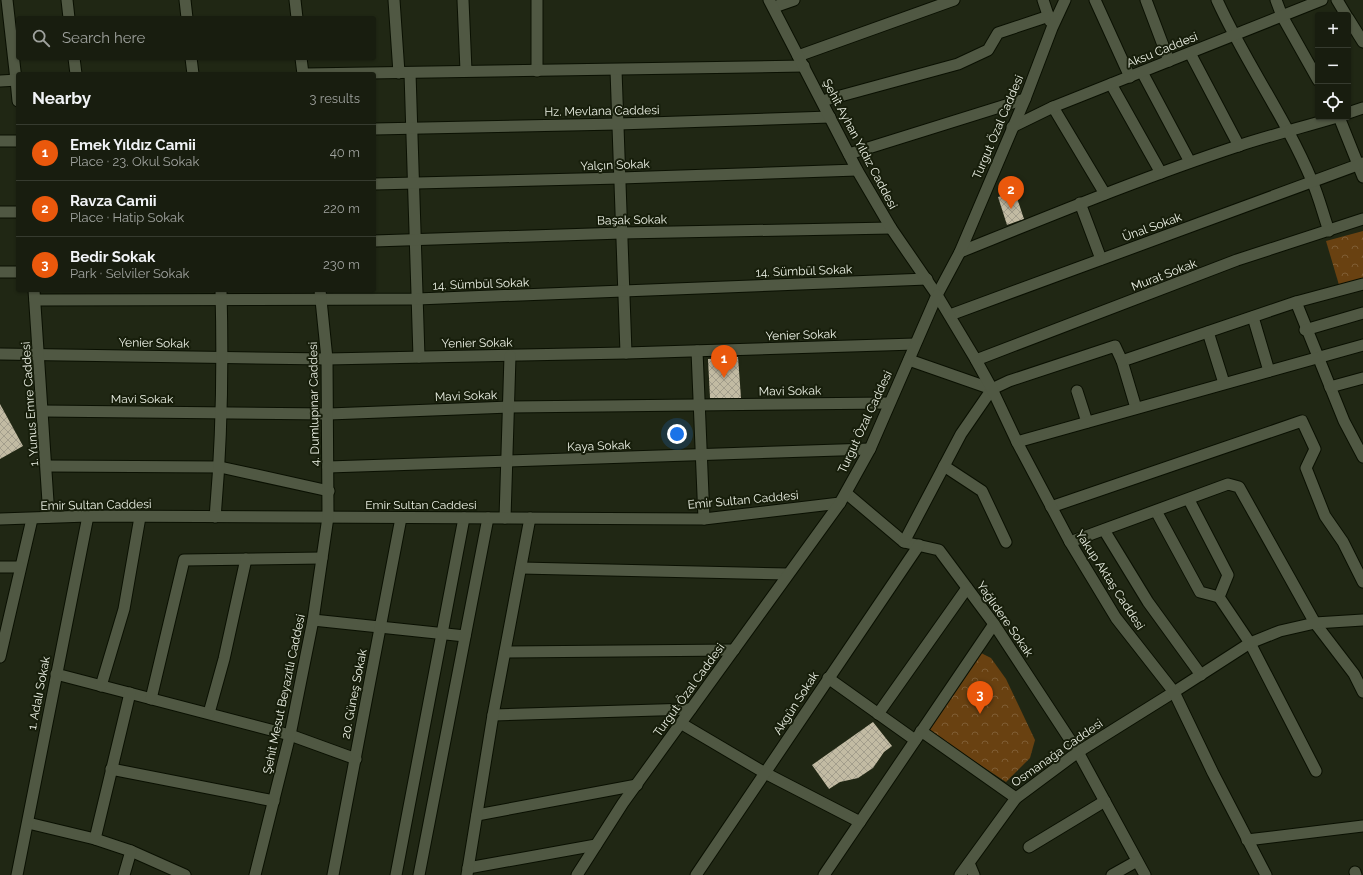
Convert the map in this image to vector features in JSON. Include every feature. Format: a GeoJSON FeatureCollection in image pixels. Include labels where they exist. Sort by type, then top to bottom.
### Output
{"type":"FeatureCollection","features":[{"type":"Feature","properties":{"kind":"street"},"geometry":{"type":"LineString","coordinates":[[7,0],[16,72]]}},
{"type":"Feature","properties":{"kind":"street"},"geometry":{"type":"LineString","coordinates":[[67,0],[69,16]]}},
{"type":"Feature","properties":{"kind":"street"},"geometry":{"type":"LineString","coordinates":[[185,0],[187,16]]}},
{"type":"Feature","properties":{"kind":"street"},"geometry":{"type":"LineString","coordinates":[[295,0],[297,16]]}},
{"type":"Feature","properties":{"kind":"street"},"geometry":{"type":"LineString","coordinates":[[394,0],[411,128],[419,357]]}},
{"type":"Feature","properties":{"kind":"street"},"geometry":{"type":"LineString","coordinates":[[463,0],[466,71]]}},
{"type":"Feature","properties":{"kind":"street"},"geometry":{"type":"LineString","coordinates":[[536,71],[537,0]]}},
{"type":"Feature","properties":{"kind":"street"},"geometry":{"type":"LineString","coordinates":[[771,4],[794,0]]}},
{"type":"Feature","properties":{"kind":"street"},"geometry":{"type":"LineString","coordinates":[[798,56],[954,0]]}},
{"type":"Feature","properties":{"kind":"street"},"geometry":{"type":"LineString","coordinates":[[1043,0],[1052,28]]}},
{"type":"Feature","properties":{"kind":"street","name":"Turgut Özal Caddesi"},"geometry":{"type":"LineString","coordinates":[[577,875],[637,784],[682,724],[691,709],[843,498],[870,449],[937,295],[960,252],[1012,127],[1025,100],[1052,28],[1065,0]]}},
{"type":"Feature","properties":{"kind":"street"},"geometry":{"type":"LineString","coordinates":[[1094,0],[1130,77]]}},
{"type":"Feature","properties":{"kind":"street"},"geometry":{"type":"LineString","coordinates":[[1146,0],[1169,61]]}},
{"type":"Feature","properties":{"kind":"street"},"geometry":{"type":"LineString","coordinates":[[1217,0],[1233,36],[1287,132],[1312,181],[1329,231]]}},
{"type":"Feature","properties":{"kind":"street"},"geometry":{"type":"LineString","coordinates":[[1276,0],[1282,16],[1315,75]]}},
{"type":"Feature","properties":{"kind":"street","name":"Aksu Caddesi"},"geometry":{"type":"LineString","coordinates":[[1012,127],[1052,107],[1322,0]]}},
{"type":"Feature","properties":{"kind":"street"},"geometry":{"type":"LineString","coordinates":[[1337,0],[1344,12]]}},
{"type":"Feature","properties":{"kind":"street","name":"Şehit Ayhan Yıldız Caddesi"},"geometry":{"type":"LineString","coordinates":[[771,4],[857,170],[891,228],[937,295]]}},
{"type":"Feature","properties":{"kind":"street"},"geometry":{"type":"LineString","coordinates":[[822,101],[958,64],[988,50],[998,34],[1049,16]]}},
{"type":"Feature","properties":{"kind":"street"},"geometry":{"type":"LineString","coordinates":[[1351,23],[1363,42]]}},
{"type":"Feature","properties":{"kind":"street"},"geometry":{"type":"LineString","coordinates":[[1190,53],[1239,146]]}},
{"type":"Feature","properties":{"kind":"street"},"geometry":{"type":"LineString","coordinates":[[74,60],[76,72]]}},
{"type":"Feature","properties":{"kind":"street"},"geometry":{"type":"LineString","coordinates":[[191,60],[193,72]]}},
{"type":"Feature","properties":{"kind":"street"},"geometry":{"type":"LineString","coordinates":[[301,60],[303,72]]}},
{"type":"Feature","properties":{"kind":"street"},"geometry":{"type":"LineString","coordinates":[[376,73],[804,66]]}},
{"type":"Feature","properties":{"kind":"street"},"geometry":{"type":"LineString","coordinates":[[616,70],[626,353]]}},
{"type":"Feature","properties":{"kind":"street"},"geometry":{"type":"LineString","coordinates":[[1142,72],[1190,162]]}},
{"type":"Feature","properties":{"kind":"street"},"geometry":{"type":"LineString","coordinates":[[0,81],[16,80]]}},
{"type":"Feature","properties":{"kind":"street"},"geometry":{"type":"LineString","coordinates":[[1111,84],[1161,173]]}},
{"type":"Feature","properties":{"kind":"street"},"geometry":{"type":"LineString","coordinates":[[849,154],[1025,100]]}},
{"type":"Feature","properties":{"kind":"street"},"geometry":{"type":"LineString","coordinates":[[1052,107],[1104,194]]}},
{"type":"Feature","properties":{"kind":"street"},"geometry":{"type":"LineString","coordinates":[[1351,112],[1363,108]]}},
{"type":"Feature","properties":{"kind":"street","name":"Hz. Mevlana Caddesi"},"geometry":{"type":"LineString","coordinates":[[376,129],[618,124],[830,117]]}},
{"type":"Feature","properties":{"kind":"street"},"geometry":{"type":"LineString","coordinates":[[960,252],[1080,203],[1190,162],[1328,120]]}},
{"type":"Feature","properties":{"kind":"street"},"geometry":{"type":"LineString","coordinates":[[1339,120],[1361,164],[1363,177]]}},
{"type":"Feature","properties":{"kind":"street"},"geometry":{"type":"LineString","coordinates":[[0,141],[16,140]]}},
{"type":"Feature","properties":{"kind":"street","name":"Ünal Sokak"},"geometry":{"type":"LineString","coordinates":[[950,315],[1361,164]]}},
{"type":"Feature","properties":{"kind":"street","name":"Yalçın Sokak"},"geometry":{"type":"LineString","coordinates":[[376,184],[857,170]]}},
{"type":"Feature","properties":{"kind":"street"},"geometry":{"type":"LineString","coordinates":[[1080,203],[1101,259]]}},
{"type":"Feature","properties":{"kind":"street"},"geometry":{"type":"LineString","coordinates":[[0,212],[16,212]]}},
{"type":"Feature","properties":{"kind":"street","name":"Murat Sokak"},"geometry":{"type":"LineString","coordinates":[[976,360],[1237,260],[1363,219]]}},
{"type":"Feature","properties":{"kind":"street","name":"Başak Sokak"},"geometry":{"type":"LineString","coordinates":[[376,241],[622,233],[891,228]]}},
{"type":"Feature","properties":{"kind":"street"},"geometry":{"type":"LineString","coordinates":[[0,272],[16,272]]}},
{"type":"Feature","properties":{"kind":"street","name":"14. Sümbül Sokak"},"geometry":{"type":"LineString","coordinates":[[35,295],[320,294],[417,299],[927,279]]}},
{"type":"Feature","properties":{"kind":"street"},"geometry":{"type":"LineString","coordinates":[[1122,361],[1296,302],[1363,284]]}},
{"type":"Feature","properties":{"kind":"street"},"geometry":{"type":"LineString","coordinates":[[215,516],[220,467],[222,413],[223,358],[221,294]]}},
{"type":"Feature","properties":{"kind":"street","name":"4. Dumlupınar Caddesi"},"geometry":{"type":"LineString","coordinates":[[320,294],[327,359],[329,414],[328,517]]}},
{"type":"Feature","properties":{"kind":"street","name":"1. Yunus Emre Caddesi"},"geometry":{"type":"LineString","coordinates":[[35,295],[40,354],[49,517]]}},
{"type":"Feature","properties":{"kind":"street","name":"Yakup Aktaş Caddesi"},"geometry":{"type":"LineString","coordinates":[[937,295],[976,360],[1017,442],[1070,542],[1116,618],[1174,692],[1247,840],[1266,875]]}},
{"type":"Feature","properties":{"kind":"street"},"geometry":{"type":"LineString","coordinates":[[1296,302],[1317,358],[1344,421],[1363,457]]}},
{"type":"Feature","properties":{"kind":"street"},"geometry":{"type":"LineString","coordinates":[[1306,330],[1363,313]]}},
{"type":"Feature","properties":{"kind":"street"},"geometry":{"type":"LineString","coordinates":[[1253,317],[1269,371]]}},
{"type":"Feature","properties":{"kind":"street"},"geometry":{"type":"LineString","coordinates":[[1208,332],[1224,383]]}},
{"type":"Feature","properties":{"kind":"street","name":"Yenier Sokak"},"geometry":{"type":"LineString","coordinates":[[0,354],[327,359],[510,356],[915,344]]}},
{"type":"Feature","properties":{"kind":"street"},"geometry":{"type":"LineString","coordinates":[[1017,442],[1363,344]]}},
{"type":"Feature","properties":{"kind":"street"},"geometry":{"type":"LineString","coordinates":[[904,542],[961,434],[992,390],[1009,381],[1115,346],[1122,361],[1136,408]]}},
{"type":"Feature","properties":{"kind":"street"},"geometry":{"type":"LineString","coordinates":[[696,351],[700,405],[704,518]]}},
{"type":"Feature","properties":{"kind":"street"},"geometry":{"type":"LineString","coordinates":[[505,518],[510,407],[510,356]]}},
{"type":"Feature","properties":{"kind":"street"},"geometry":{"type":"LineString","coordinates":[[909,360],[992,390]]}},
{"type":"Feature","properties":{"kind":"street"},"geometry":{"type":"LineString","coordinates":[[1330,387],[1363,378]]}},
{"type":"Feature","properties":{"kind":"street"},"geometry":{"type":"LineString","coordinates":[[1077,390],[1087,422]]}},
{"type":"Feature","properties":{"kind":"street","name":"Mavi Sokak"},"geometry":{"type":"LineString","coordinates":[[43,411],[329,414],[510,407],[889,403]]}},
{"type":"Feature","properties":{"kind":"street"},"geometry":{"type":"LineString","coordinates":[[1051,507],[1302,421],[1315,449],[1306,468],[1325,516],[1343,542],[1363,582]]}},
{"type":"Feature","properties":{"kind":"street","name":"Kaya Sokak"},"geometry":{"type":"LineString","coordinates":[[328,467],[870,449]]}},
{"type":"Feature","properties":{"kind":"street"},"geometry":{"type":"LineString","coordinates":[[47,466],[220,467],[329,491]]}},
{"type":"Feature","properties":{"kind":"street"},"geometry":{"type":"LineString","coordinates":[[944,466],[982,491],[1006,542]]}},
{"type":"Feature","properties":{"kind":"street"},"geometry":{"type":"LineString","coordinates":[[1070,542],[1189,500],[1228,484],[1239,487],[1315,623],[1354,674],[1363,692]]}},
{"type":"Feature","properties":{"kind":"street","name":"Emir Sultan Caddesi"},"geometry":{"type":"LineString","coordinates":[[0,519],[88,516],[704,518],[843,498]]}},
{"type":"Feature","properties":{"kind":"street","name":"Yağlıdere Sokak"},"geometry":{"type":"LineString","coordinates":[[843,498],[904,542],[939,550],[994,624],[1078,752],[1145,875]]}},
{"type":"Feature","properties":{"kind":"street"},"geometry":{"type":"LineString","coordinates":[[1189,500],[1228,576],[1219,597]]}},
{"type":"Feature","properties":{"kind":"street"},"geometry":{"type":"LineString","coordinates":[[1156,511],[1200,592],[1219,597],[1250,643],[1316,771]]}},
{"type":"Feature","properties":{"kind":"street","name":"1. Adalı Sokak"},"geometry":{"type":"LineString","coordinates":[[18,875],[88,516]]}},
{"type":"Feature","properties":{"kind":"street"},"geometry":{"type":"LineString","coordinates":[[101,686],[124,609],[140,516]]}},
{"type":"Feature","properties":{"kind":"street","name":"Şehit Mesut Beyazıtlı Caddesi"},"geometry":{"type":"LineString","coordinates":[[255,875],[290,735],[313,620],[328,517]]}},
{"type":"Feature","properties":{"kind":"street","name":"20. Güneş Sokak"},"geometry":{"type":"LineString","coordinates":[[333,875],[401,518]]}},
{"type":"Feature","properties":{"kind":"street"},"geometry":{"type":"LineString","coordinates":[[396,875],[464,518]]}},
{"type":"Feature","properties":{"kind":"street"},"geometry":{"type":"LineString","coordinates":[[419,875],[488,518]]}},
{"type":"Feature","properties":{"kind":"street"},"geometry":{"type":"LineString","coordinates":[[530,518],[493,715],[467,872],[596,845]]}},
{"type":"Feature","properties":{"kind":"street"},"geometry":{"type":"LineString","coordinates":[[0,657],[32,519]]}},
{"type":"Feature","properties":{"kind":"street"},"geometry":{"type":"LineString","coordinates":[[1104,530],[1148,602],[1201,675]]}},
{"type":"Feature","properties":{"kind":"street","name":"Akgün Sokak"},"geometry":{"type":"LineString","coordinates":[[696,875],[918,545]]}},
{"type":"Feature","properties":{"kind":"street"},"geometry":{"type":"LineString","coordinates":[[151,699],[184,560],[322,558]]}},
{"type":"Feature","properties":{"kind":"street"},"geometry":{"type":"LineString","coordinates":[[209,713],[224,660],[246,559]]}},
{"type":"Feature","properties":{"kind":"street"},"geometry":{"type":"LineString","coordinates":[[0,567],[20,567]]}},
{"type":"Feature","properties":{"kind":"street"},"geometry":{"type":"LineString","coordinates":[[521,568],[788,574]]}},
{"type":"Feature","properties":{"kind":"street"},"geometry":{"type":"LineString","coordinates":[[878,714],[967,588]]}},
{"type":"Feature","properties":{"kind":"street"},"geometry":{"type":"LineString","coordinates":[[313,620],[465,636]]}},
{"type":"Feature","properties":{"kind":"street","name":"Osmanağa Caddesi"},"geometry":{"type":"LineString","coordinates":[[960,875],[1016,798],[1078,752],[1250,643],[1280,631],[1315,623],[1363,620]]}},
{"type":"Feature","properties":{"kind":"street"},"geometry":{"type":"LineString","coordinates":[[824,875],[994,624]]}},
{"type":"Feature","properties":{"kind":"street"},"geometry":{"type":"LineString","coordinates":[[505,652],[734,650]]}},
{"type":"Feature","properties":{"kind":"street"},"geometry":{"type":"LineString","coordinates":[[56,674],[290,735],[356,759]]}},
{"type":"Feature","properties":{"kind":"street"},"geometry":{"type":"LineString","coordinates":[[828,678],[878,714],[918,736],[1016,798]]}},
{"type":"Feature","properties":{"kind":"street"},"geometry":{"type":"LineString","coordinates":[[95,839],[130,693]]}},
{"type":"Feature","properties":{"kind":"street"},"geometry":{"type":"LineString","coordinates":[[493,715],[691,709]]}},
{"type":"Feature","properties":{"kind":"street"},"geometry":{"type":"LineString","coordinates":[[682,724],[765,773],[860,822]]}},
{"type":"Feature","properties":{"kind":"street"},"geometry":{"type":"LineString","coordinates":[[111,769],[274,801]]}},
{"type":"Feature","properties":{"kind":"street"},"geometry":{"type":"LineString","coordinates":[[477,815],[637,784]]}},
{"type":"Feature","properties":{"kind":"street"},"geometry":{"type":"LineString","coordinates":[[1028,847],[1105,801]]}},
{"type":"Feature","properties":{"kind":"street"},"geometry":{"type":"LineString","coordinates":[[28,823],[95,839],[131,851],[185,875]]}},
{"type":"Feature","properties":{"kind":"street"},"geometry":{"type":"LineString","coordinates":[[1247,840],[1363,826]]}},
{"type":"Feature","properties":{"kind":"street"},"geometry":{"type":"LineString","coordinates":[[124,875],[131,851]]}},
{"type":"Feature","properties":{"kind":"street"},"geometry":{"type":"LineString","coordinates":[[1112,875],[1138,861]]}},
{"type":"Feature","properties":{"kind":"street"},"geometry":{"type":"LineString","coordinates":[[969,863],[974,875]]}},
{"type":"Feature","properties":{"kind":"green space"},"geometry":{"type":"Polygon","coordinates":[[[1363,231],[1363,279],[1339,285],[1326,241],[1363,231]]]}},
{"type":"Feature","properties":{"kind":"green space"},"geometry":{"type":"Polygon","coordinates":[[[981,653],[991,658],[1006,679],[1035,740],[1030,758],[1006,782],[927,730],[981,653]]]}},
{"type":"Feature","properties":{"kind":"building"},"geometry":{"type":"Polygon","coordinates":[[[1015,192],[1024,219],[1007,225],[998,197],[1015,192]]]}},
{"type":"Feature","properties":{"kind":"building"},"geometry":{"type":"Polygon","coordinates":[[[738,357],[741,398],[710,398],[708,359],[738,357]]]}},
{"type":"Feature","properties":{"kind":"building"},"geometry":{"type":"Polygon","coordinates":[[[0,404],[23,446],[0,459],[0,404]]]}},
{"type":"Feature","properties":{"kind":"building"},"geometry":{"type":"Polygon","coordinates":[[[873,722],[892,746],[884,752],[873,768],[858,778],[840,782],[829,789],[812,765],[873,722]]]}},
{"type":"Feature","properties":{"kind":"place","name":"Ravza Camii"},"geometry":{"type":"Point","coordinates":[1011,209]}},
{"type":"Feature","properties":{"kind":"place","name":"Emek Yıldız Camii"},"geometry":{"type":"Point","coordinates":[724,378]}},
{"type":"Feature","properties":{"kind":"place","name":"Bedir Sokak"},"geometry":{"type":"Point","coordinates":[980,714]}}]}
